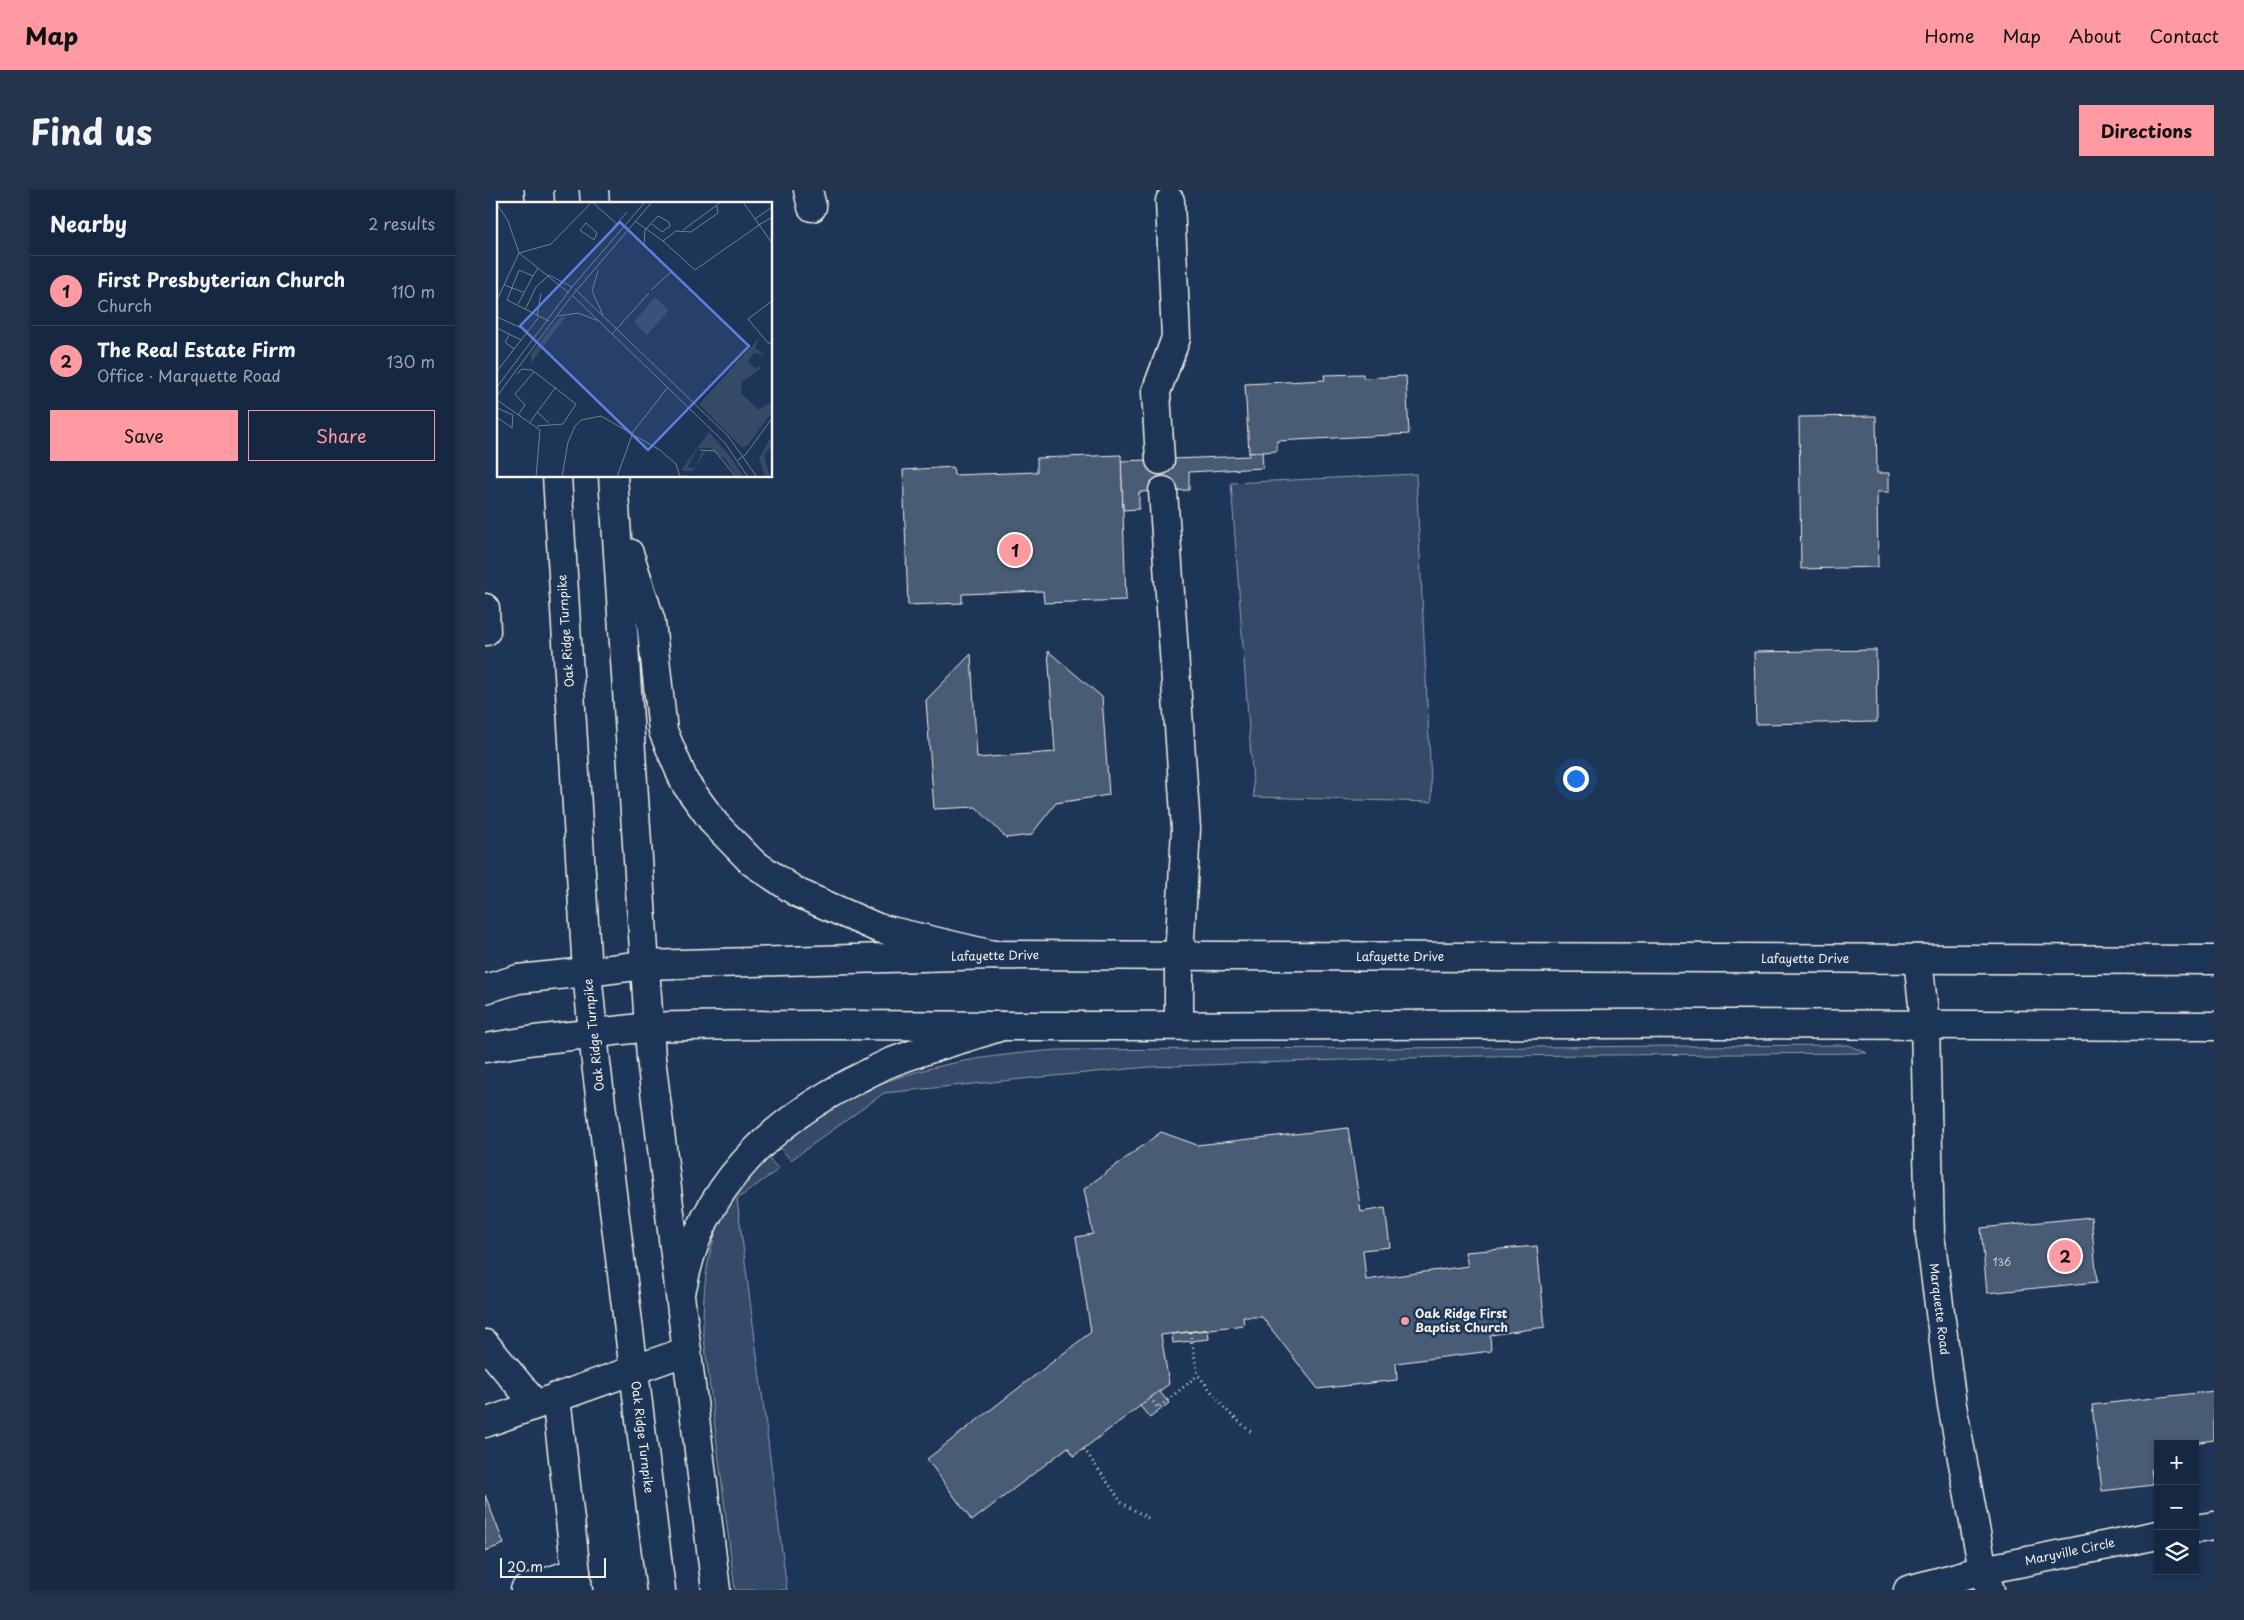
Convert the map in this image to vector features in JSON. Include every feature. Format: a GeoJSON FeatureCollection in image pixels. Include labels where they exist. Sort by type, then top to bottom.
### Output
{"type":"FeatureCollection","features":[{"type":"Feature","properties":{"kind":"main road"},"geometry":{"type":"LineString","coordinates":[[1160,460],[1156,392],[1176,338],[1170,201]]}},
{"type":"Feature","properties":{"kind":"main road","name":"Oak Ridge Turnpike"},"geometry":{"type":"LineString","coordinates":[[557,478],[587,972],[633,1370],[661,1590]]}},
{"type":"Feature","properties":{"kind":"main road"},"geometry":{"type":"LineString","coordinates":[[613,478],[649,1027],[716,1590]]}},
{"type":"Feature","properties":{"kind":"main road"},"geometry":{"type":"LineString","coordinates":[[1163,491],[1186,829],[1179,957],[1179,1025]]}},
{"type":"Feature","properties":{"kind":"main road"},"geometry":{"type":"LineString","coordinates":[[616,514],[651,622],[663,731],[685,783],[715,824],[752,862],[798,894],[878,928],[993,955]]}},
{"type":"Feature","properties":{"kind":"main road","name":"Lafayette Drive"},"geometry":{"type":"LineString","coordinates":[[485,988],[518,979],[644,965],[993,955],[2214,960]]}},
{"type":"Feature","properties":{"kind":"main road","name":"Marquette Road"},"geometry":{"type":"LineString","coordinates":[[1918,959],[1925,1023],[1930,1235],[1952,1405],[1986,1580]]}},
{"type":"Feature","properties":{"kind":"main road"},"geometry":{"type":"LineString","coordinates":[[485,1048],[649,1027],[711,1025],[1925,1023],[2214,1026]]}},
{"type":"Feature","properties":{"kind":"main road"},"geometry":{"type":"LineString","coordinates":[[680,1299],[687,1265],[709,1212],[727,1182],[749,1155],[769,1137],[801,1111],[887,1064],[1002,1026]]}},
{"type":"Feature","properties":{"kind":"main road"},"geometry":{"type":"LineString","coordinates":[[485,1344],[546,1400],[577,1581],[525,1590]]}},
{"type":"Feature","properties":{"kind":"main road"},"geometry":{"type":"LineString","coordinates":[[485,1423],[687,1350]]}},
{"type":"Feature","properties":{"kind":"main road"},"geometry":{"type":"LineString","coordinates":[[2199,1528],[2214,1526]]}},
{"type":"Feature","properties":{"kind":"main road","name":"Maryville Circle"},"geometry":{"type":"LineString","coordinates":[[1908,1590],[1986,1580],[2154,1536]]}},
{"type":"Feature","properties":{"kind":"path"},"geometry":{"type":"LineString","coordinates":[[1190,1332],[1199,1375],[1229,1413],[1251,1432]]}},
{"type":"Feature","properties":{"kind":"path"},"geometry":{"type":"LineString","coordinates":[[1150,1398],[1158,1408],[1199,1375]]}},
{"type":"Feature","properties":{"kind":"path"},"geometry":{"type":"LineString","coordinates":[[1084,1449],[1122,1503],[1148,1518]]}},
{"type":"Feature","properties":{"kind":"shaded area"},"geometry":{"type":"Polygon","coordinates":[[[1416,474],[1432,802],[1254,797],[1231,483],[1416,474]]]}},
{"type":"Feature","properties":{"kind":"shaded area"},"geometry":{"type":"Polygon","coordinates":[[[1849,1045],[1867,1053],[1478,1056],[1149,1067],[884,1093],[791,1160],[778,1146],[818,1115],[845,1099],[903,1076],[964,1061],[1058,1050],[1849,1045]]]}},
{"type":"Feature","properties":{"kind":"shaded area"},"geometry":{"type":"Polygon","coordinates":[[[767,1157],[779,1169],[737,1199],[787,1590],[735,1590],[703,1330],[704,1296],[708,1262],[717,1229],[732,1199],[767,1157]]]}},
{"type":"Feature","properties":{"kind":"building"},"geometry":{"type":"Polygon","coordinates":[[[1363,374],[1363,378],[1406,376],[1409,434],[1277,441],[1277,451],[1249,453],[1245,384],[1325,380],[1324,375],[1363,374]]]}},
{"type":"Feature","properties":{"kind":"building"},"geometry":{"type":"Polygon","coordinates":[[[1876,416],[1877,473],[1889,473],[1889,492],[1877,492],[1878,567],[1801,569],[1799,417],[1876,416]]]}},
{"type":"Feature","properties":{"kind":"building"},"geometry":{"type":"Polygon","coordinates":[[[1262,452],[1263,468],[1189,472],[1189,490],[1139,492],[1139,509],[1123,510],[1121,461],[1249,456],[1249,453],[1262,452]]]}},
{"type":"Feature","properties":{"kind":"building"},"geometry":{"type":"Polygon","coordinates":[[[1121,455],[1126,600],[1044,603],[1043,591],[962,594],[962,603],[908,605],[903,470],[953,467],[954,475],[1037,472],[1037,458],[1121,455]]]}},
{"type":"Feature","properties":{"kind":"building"},"geometry":{"type":"Polygon","coordinates":[[[1876,650],[1877,722],[1756,724],[1754,652],[1876,650]]]}},
{"type":"Feature","properties":{"kind":"building"},"geometry":{"type":"Polygon","coordinates":[[[1048,651],[1102,697],[1109,795],[1056,803],[1031,835],[1006,838],[976,807],[934,809],[926,700],[971,654],[977,758],[1055,752],[1048,651]]]}},
{"type":"Feature","properties":{"kind":"building","name":"Oak Ridge First Baptist Church"},"geometry":{"type":"Polygon","coordinates":[[[1348,1128],[1361,1212],[1385,1208],[1390,1247],[1363,1250],[1366,1280],[1468,1266],[1465,1252],[1537,1246],[1545,1327],[1490,1335],[1491,1351],[1396,1363],[1397,1380],[1318,1389],[1262,1317],[1243,1317],[1244,1325],[1161,1335],[1169,1384],[1074,1456],[1068,1447],[972,1521],[927,1459],[1091,1332],[1076,1237],[1093,1234],[1084,1189],[1161,1132],[1197,1145],[1348,1128]]]}},
{"type":"Feature","properties":{"kind":"building"},"geometry":{"type":"Polygon","coordinates":[[[2091,1217],[2097,1282],[1987,1293],[1981,1228],[2091,1217]]]}},
{"type":"Feature","properties":{"kind":"building"},"geometry":{"type":"Polygon","coordinates":[[[1208,1330],[1209,1339],[1173,1343],[1172,1334],[1208,1330]]]}},
{"type":"Feature","properties":{"kind":"building"},"geometry":{"type":"Polygon","coordinates":[[[1159,1391],[1169,1403],[1150,1418],[1140,1406],[1159,1391]]]}},
{"type":"Feature","properties":{"kind":"building"},"geometry":{"type":"Polygon","coordinates":[[[2214,1391],[2214,1440],[2199,1442],[2199,1440],[2154,1440],[2154,1469],[2151,1469],[2153,1485],[2102,1491],[2092,1405],[2214,1391]]]}},
{"type":"Feature","properties":{"kind":"building"},"geometry":{"type":"Polygon","coordinates":[[[485,1495],[504,1544],[485,1551],[485,1495]]]}},
{"type":"Feature","properties":{"kind":"place","name":"First Presbyterian Church"},"geometry":{"type":"Point","coordinates":[1015,550]}},
{"type":"Feature","properties":{"kind":"place","name":"The Real Estate Firm"},"geometry":{"type":"Point","coordinates":[2065,1256]}},
{"type":"Feature","properties":{"kind":"place","name":"Oak Ridge First Baptist Church"},"geometry":{"type":"Point","coordinates":[1405,1321]}}]}
